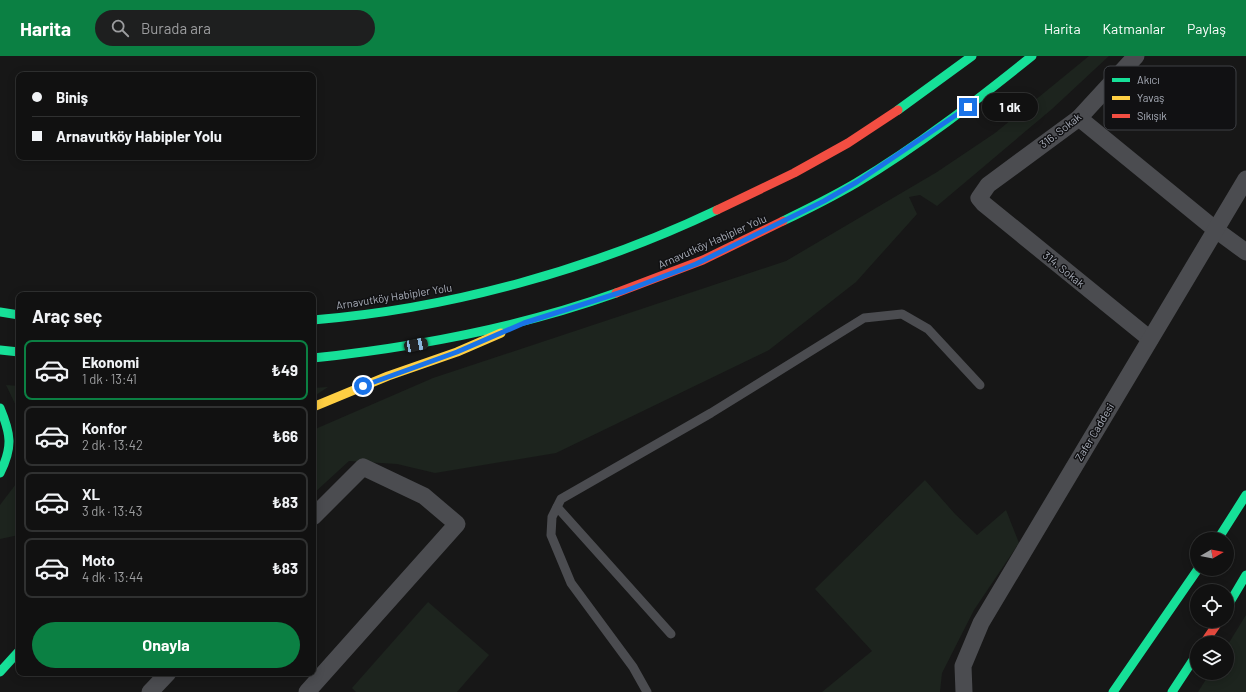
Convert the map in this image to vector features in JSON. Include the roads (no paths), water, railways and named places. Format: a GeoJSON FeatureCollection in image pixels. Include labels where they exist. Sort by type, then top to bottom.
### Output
{"type":"FeatureCollection","features":[{"type":"Feature","properties":{"kind":"main road","name":"Arnavutköy Habipler Yolu"},"geometry":{"type":"LineString","coordinates":[[316,320],[348,316],[494,291],[624,249],[683,226],[794,173],[848,143],[910,102],[972,56]]}},
{"type":"Feature","properties":{"kind":"main road","name":"Arnavutköy Habipler Yolu"},"geometry":{"type":"LineString","coordinates":[[316,358],[416,345],[524,323],[625,291],[696,264],[824,201],[857,182],[957,116],[1032,56]]}},
{"type":"Feature","properties":{"kind":"main road"},"geometry":{"type":"LineString","coordinates":[[0,312],[16,315]]}},
{"type":"Feature","properties":{"kind":"main road"},"geometry":{"type":"LineString","coordinates":[[316,406],[388,376],[457,352],[524,323]]}},
{"type":"Feature","properties":{"kind":"main road"},"geometry":{"type":"LineString","coordinates":[[0,350],[16,352]]}},
{"type":"Feature","properties":{"kind":"main road"},"geometry":{"type":"LineString","coordinates":[[0,408],[7,425],[11,442],[9,457],[0,473]]}},
{"type":"Feature","properties":{"kind":"main road"},"geometry":{"type":"LineString","coordinates":[[1222,532],[1246,495]]}},
{"type":"Feature","properties":{"kind":"main road"},"geometry":{"type":"LineString","coordinates":[[1234,595],[1246,575]]}},
{"type":"Feature","properties":{"kind":"main road"},"geometry":{"type":"LineString","coordinates":[[1113,692],[1193,576]]}},
{"type":"Feature","properties":{"kind":"main road"},"geometry":{"type":"LineString","coordinates":[[0,672],[16,654]]}},
{"type":"Feature","properties":{"kind":"main road"},"geometry":{"type":"LineString","coordinates":[[1172,692],[1190,665]]}},
{"type":"Feature","properties":{"kind":"street","name":"316. Sokak"},"geometry":{"type":"LineString","coordinates":[[1127,66],[1136,56]]}},
{"type":"Feature","properties":{"kind":"street","name":"316. Sokak"},"geometry":{"type":"LineString","coordinates":[[979,198],[988,185],[1079,118],[1104,91]]}},
{"type":"Feature","properties":{"kind":"street"},"geometry":{"type":"LineString","coordinates":[[1079,118],[1216,230],[1246,252]]}},
{"type":"Feature","properties":{"kind":"street","name":"Zafer Caddesi"},"geometry":{"type":"LineString","coordinates":[[964,692],[963,666],[981,623],[1246,179]]}},
{"type":"Feature","properties":{"kind":"street","name":"314. Sokak"},"geometry":{"type":"LineString","coordinates":[[979,198],[984,204],[1150,339]]}},
{"type":"Feature","properties":{"kind":"street"},"geometry":{"type":"LineString","coordinates":[[309,691],[457,524],[424,496],[363,467],[316,514]]}},
{"type":"Feature","properties":{"kind":"street"},"geometry":{"type":"LineString","coordinates":[[150,692],[165,676]]}},
{"type":"Feature","properties":{"kind":"lane"},"geometry":{"type":"LineString","coordinates":[[647,692],[633,667],[571,583],[551,535],[552,517],[561,499],[711,413],[864,318],[902,314],[928,329],[980,385]]}},
{"type":"Feature","properties":{"kind":"lane"},"geometry":{"type":"LineString","coordinates":[[557,507],[671,634]]}}]}
